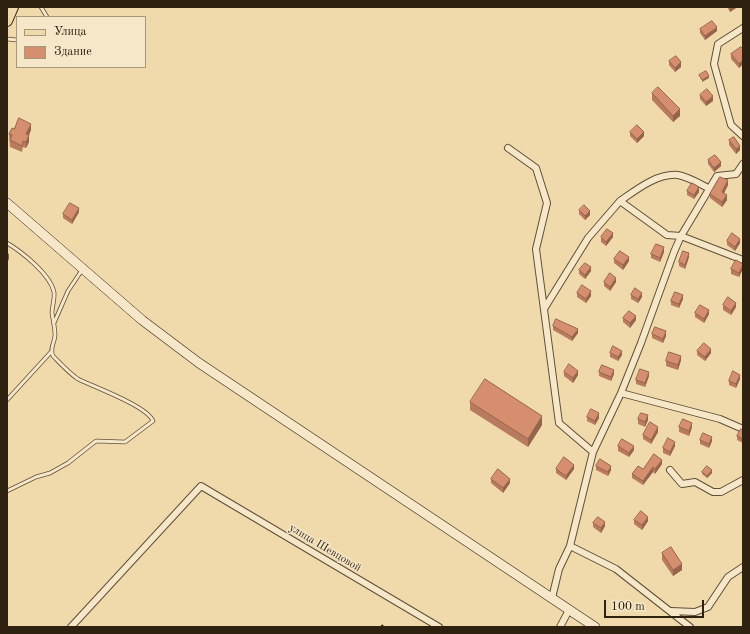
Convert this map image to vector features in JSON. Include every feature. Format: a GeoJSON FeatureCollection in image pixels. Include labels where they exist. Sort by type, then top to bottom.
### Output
{"type":"FeatureCollection","features":[{"type":"Feature","properties":{"kind":"main road"},"geometry":{"type":"LineString","coordinates":[[7,21],[13,7]]}},
{"type":"Feature","properties":{"kind":"main road"},"geometry":{"type":"LineString","coordinates":[[7,203],[142,320],[199,363],[595,627]]}},
{"type":"Feature","properties":{"kind":"street"},"geometry":{"type":"LineString","coordinates":[[743,28],[718,44],[714,64],[731,125],[743,136]]}},
{"type":"Feature","properties":{"kind":"street"},"geometry":{"type":"LineString","coordinates":[[508,148],[536,168],[547,203],[536,249],[559,423],[593,452]]}},
{"type":"Feature","properties":{"kind":"street"},"geometry":{"type":"LineString","coordinates":[[552,598],[559,569],[570,546],[593,452],[621,393],[681,236],[717,176],[736,174],[743,164]]}},
{"type":"Feature","properties":{"kind":"street"},"geometry":{"type":"LineString","coordinates":[[544,309],[588,238],[620,201],[641,186],[659,178],[678,175],[710,188]]}},
{"type":"Feature","properties":{"kind":"street"},"geometry":{"type":"LineString","coordinates":[[620,201],[667,235],[681,236],[743,260]]}},
{"type":"Feature","properties":{"kind":"street"},"geometry":{"type":"LineString","coordinates":[[621,393],[720,419],[743,429]]}},
{"type":"Feature","properties":{"kind":"street"},"geometry":{"type":"LineString","coordinates":[[670,470],[682,484],[695,482],[713,492],[721,492],[743,480]]}},
{"type":"Feature","properties":{"kind":"street","name":"улица Шевцовой"},"geometry":{"type":"LineString","coordinates":[[71,627],[200,486],[439,627]]}},
{"type":"Feature","properties":{"kind":"street"},"geometry":{"type":"LineString","coordinates":[[570,546],[616,569],[690,627]]}},
{"type":"Feature","properties":{"kind":"street"},"geometry":{"type":"LineString","coordinates":[[671,611],[695,612],[708,607],[728,577],[743,567]]}},
{"type":"Feature","properties":{"kind":"street"},"geometry":{"type":"LineString","coordinates":[[560,627],[569,610]]}},
{"type":"Feature","properties":{"kind":"lane"},"geometry":{"type":"LineString","coordinates":[[41,7],[46,16]]}},
{"type":"Feature","properties":{"kind":"lane"},"geometry":{"type":"LineString","coordinates":[[7,243],[23,253],[51,284],[54,293],[52,312],[55,335],[51,352],[7,400]]}},
{"type":"Feature","properties":{"kind":"lane"},"geometry":{"type":"LineString","coordinates":[[54,324],[68,291],[83,269]]}},
{"type":"Feature","properties":{"kind":"lane"},"geometry":{"type":"LineString","coordinates":[[7,491],[36,477],[50,473],[68,463],[96,441],[125,442],[153,422],[153,419],[135,405],[77,378],[52,356],[51,352]]}},
{"type":"Feature","properties":{"kind":"building"},"geometry":{"type":"Polygon","coordinates":[[[712,21],[717,27],[705,36],[700,29],[712,21]]]}},
{"type":"Feature","properties":{"kind":"building"},"geometry":{"type":"Polygon","coordinates":[[[741,47],[743,49],[743,60],[739,64],[731,54],[741,47]]]}},
{"type":"Feature","properties":{"kind":"building"},"geometry":{"type":"Polygon","coordinates":[[[676,56],[681,62],[675,68],[669,61],[676,56]]]}},
{"type":"Feature","properties":{"kind":"building"},"geometry":{"type":"Polygon","coordinates":[[[706,71],[709,76],[702,80],[699,75],[706,71]]]}},
{"type":"Feature","properties":{"kind":"building"},"geometry":{"type":"Polygon","coordinates":[[[658,87],[680,109],[673,116],[652,93],[658,87]]]}},
{"type":"Feature","properties":{"kind":"building"},"geometry":{"type":"Polygon","coordinates":[[[707,89],[713,96],[706,102],[700,95],[707,89]]]}},
{"type":"Feature","properties":{"kind":"building"},"geometry":{"type":"Polygon","coordinates":[[[19,118],[31,124],[26,134],[29,135],[26,142],[23,141],[22,146],[10,140],[12,135],[9,134],[12,128],[14,129],[19,118]]]}},
{"type":"Feature","properties":{"kind":"building"},"geometry":{"type":"Polygon","coordinates":[[[637,125],[644,132],[637,139],[630,132],[637,125]]]}},
{"type":"Feature","properties":{"kind":"building"},"geometry":{"type":"Polygon","coordinates":[[[734,137],[740,146],[736,149],[729,140],[734,137]]]}},
{"type":"Feature","properties":{"kind":"building"},"geometry":{"type":"Polygon","coordinates":[[[715,155],[721,162],[714,168],[708,160],[715,155]]]}},
{"type":"Feature","properties":{"kind":"building"},"geometry":{"type":"Polygon","coordinates":[[[720,177],[728,180],[722,192],[727,195],[722,202],[710,194],[720,177]]]}},
{"type":"Feature","properties":{"kind":"building"},"geometry":{"type":"Polygon","coordinates":[[[692,183],[699,187],[694,195],[687,191],[692,183]]]}},
{"type":"Feature","properties":{"kind":"building"},"geometry":{"type":"Polygon","coordinates":[[[70,203],[79,208],[72,220],[63,214],[70,203]]]}},
{"type":"Feature","properties":{"kind":"building"},"geometry":{"type":"Polygon","coordinates":[[[584,205],[590,211],[585,216],[579,210],[584,205]]]}},
{"type":"Feature","properties":{"kind":"building"},"geometry":{"type":"Polygon","coordinates":[[[607,229],[613,233],[606,242],[601,237],[607,229]]]}},
{"type":"Feature","properties":{"kind":"building"},"geometry":{"type":"Polygon","coordinates":[[[732,233],[740,239],[735,247],[727,241],[732,233]]]}},
{"type":"Feature","properties":{"kind":"building"},"geometry":{"type":"Polygon","coordinates":[[[656,244],[664,247],[660,258],[651,254],[656,244]]]}},
{"type":"Feature","properties":{"kind":"building"},"geometry":{"type":"Polygon","coordinates":[[[620,251],[629,257],[623,265],[614,259],[620,251]]]}},
{"type":"Feature","properties":{"kind":"building"},"geometry":{"type":"Polygon","coordinates":[[[683,251],[689,253],[685,265],[679,262],[683,251]]]}},
{"type":"Feature","properties":{"kind":"building"},"geometry":{"type":"Polygon","coordinates":[[[736,260],[743,264],[739,273],[731,269],[736,260]]]}},
{"type":"Feature","properties":{"kind":"building"},"geometry":{"type":"Polygon","coordinates":[[[585,263],[591,267],[585,275],[579,270],[585,263]]]}},
{"type":"Feature","properties":{"kind":"building"},"geometry":{"type":"Polygon","coordinates":[[[610,273],[616,278],[610,287],[604,282],[610,273]]]}},
{"type":"Feature","properties":{"kind":"building"},"geometry":{"type":"Polygon","coordinates":[[[582,285],[591,291],[586,299],[577,293],[582,285]]]}},
{"type":"Feature","properties":{"kind":"building"},"geometry":{"type":"Polygon","coordinates":[[[635,288],[642,293],[638,299],[631,295],[635,288]]]}},
{"type":"Feature","properties":{"kind":"building"},"geometry":{"type":"Polygon","coordinates":[[[675,292],[683,295],[679,304],[671,301],[675,292]]]}},
{"type":"Feature","properties":{"kind":"building"},"geometry":{"type":"Polygon","coordinates":[[[728,297],[736,303],[731,311],[723,305],[728,297]]]}},
{"type":"Feature","properties":{"kind":"building"},"geometry":{"type":"Polygon","coordinates":[[[700,305],[709,310],[704,319],[695,313],[700,305]]]}},
{"type":"Feature","properties":{"kind":"building"},"geometry":{"type":"Polygon","coordinates":[[[629,311],[636,316],[630,323],[623,318],[629,311]]]}},
{"type":"Feature","properties":{"kind":"building"},"geometry":{"type":"Polygon","coordinates":[[[556,319],[578,329],[572,337],[553,326],[556,319]]]}},
{"type":"Feature","properties":{"kind":"building"},"geometry":{"type":"Polygon","coordinates":[[[655,327],[666,331],[663,339],[652,334],[655,327]]]}},
{"type":"Feature","properties":{"kind":"building"},"geometry":{"type":"Polygon","coordinates":[[[704,343],[711,349],[705,357],[697,351],[704,343]]]}},
{"type":"Feature","properties":{"kind":"building"},"geometry":{"type":"Polygon","coordinates":[[[613,346],[622,351],[618,357],[610,353],[613,346]]]}},
{"type":"Feature","properties":{"kind":"building"},"geometry":{"type":"Polygon","coordinates":[[[669,352],[681,356],[678,365],[666,361],[669,352]]]}},
{"type":"Feature","properties":{"kind":"building"},"geometry":{"type":"Polygon","coordinates":[[[569,364],[578,371],[573,378],[564,372],[569,364]]]}},
{"type":"Feature","properties":{"kind":"building"},"geometry":{"type":"Polygon","coordinates":[[[602,365],[614,370],[611,377],[599,372],[602,365]]]}},
{"type":"Feature","properties":{"kind":"building"},"geometry":{"type":"Polygon","coordinates":[[[640,369],[649,372],[645,383],[636,380],[640,369]]]}},
{"type":"Feature","properties":{"kind":"building"},"geometry":{"type":"Polygon","coordinates":[[[733,371],[740,375],[736,384],[729,381],[733,371]]]}},
{"type":"Feature","properties":{"kind":"building"},"geometry":{"type":"Polygon","coordinates":[[[485,379],[542,416],[528,439],[470,402],[485,379]]]}},
{"type":"Feature","properties":{"kind":"building"},"geometry":{"type":"Polygon","coordinates":[[[591,409],[599,413],[595,421],[587,417],[591,409]]]}},
{"type":"Feature","properties":{"kind":"building"},"geometry":{"type":"Polygon","coordinates":[[[641,413],[648,415],[645,422],[638,419],[641,413]]]}},
{"type":"Feature","properties":{"kind":"building"},"geometry":{"type":"Polygon","coordinates":[[[683,419],[692,423],[689,431],[679,427],[683,419]]]}},
{"type":"Feature","properties":{"kind":"building"},"geometry":{"type":"Polygon","coordinates":[[[650,422],[658,427],[651,440],[643,435],[650,422]]]}},
{"type":"Feature","properties":{"kind":"building"},"geometry":{"type":"Polygon","coordinates":[[[741,429],[743,431],[743,439],[737,436],[741,429]]]}},
{"type":"Feature","properties":{"kind":"building"},"geometry":{"type":"Polygon","coordinates":[[[703,433],[712,437],[709,444],[700,440],[703,433]]]}},
{"type":"Feature","properties":{"kind":"building"},"geometry":{"type":"Polygon","coordinates":[[[668,438],[675,442],[670,452],[663,448],[668,438]]]}},
{"type":"Feature","properties":{"kind":"building"},"geometry":{"type":"Polygon","coordinates":[[[622,439],[634,446],[629,453],[618,446],[622,439]]]}},
{"type":"Feature","properties":{"kind":"building"},"geometry":{"type":"Polygon","coordinates":[[[654,454],[662,460],[655,469],[653,467],[643,481],[632,474],[638,466],[643,469],[654,454]]]}},
{"type":"Feature","properties":{"kind":"building"},"geometry":{"type":"Polygon","coordinates":[[[564,457],[574,465],[566,476],[556,469],[564,457]]]}},
{"type":"Feature","properties":{"kind":"building"},"geometry":{"type":"Polygon","coordinates":[[[600,459],[611,466],[608,472],[596,466],[600,459]]]}},
{"type":"Feature","properties":{"kind":"building"},"geometry":{"type":"Polygon","coordinates":[[[707,466],[712,470],[707,476],[702,472],[707,466]]]}},
{"type":"Feature","properties":{"kind":"building"},"geometry":{"type":"Polygon","coordinates":[[[498,469],[510,479],[503,488],[491,479],[498,469]]]}},
{"type":"Feature","properties":{"kind":"building"},"geometry":{"type":"Polygon","coordinates":[[[641,511],[648,517],[642,525],[634,520],[641,511]]]}},
{"type":"Feature","properties":{"kind":"building"},"geometry":{"type":"Polygon","coordinates":[[[598,517],[605,522],[601,528],[593,523],[598,517]]]}},
{"type":"Feature","properties":{"kind":"building"},"geometry":{"type":"Polygon","coordinates":[[[671,547],[682,564],[673,570],[662,553],[671,547]]]}}]}
